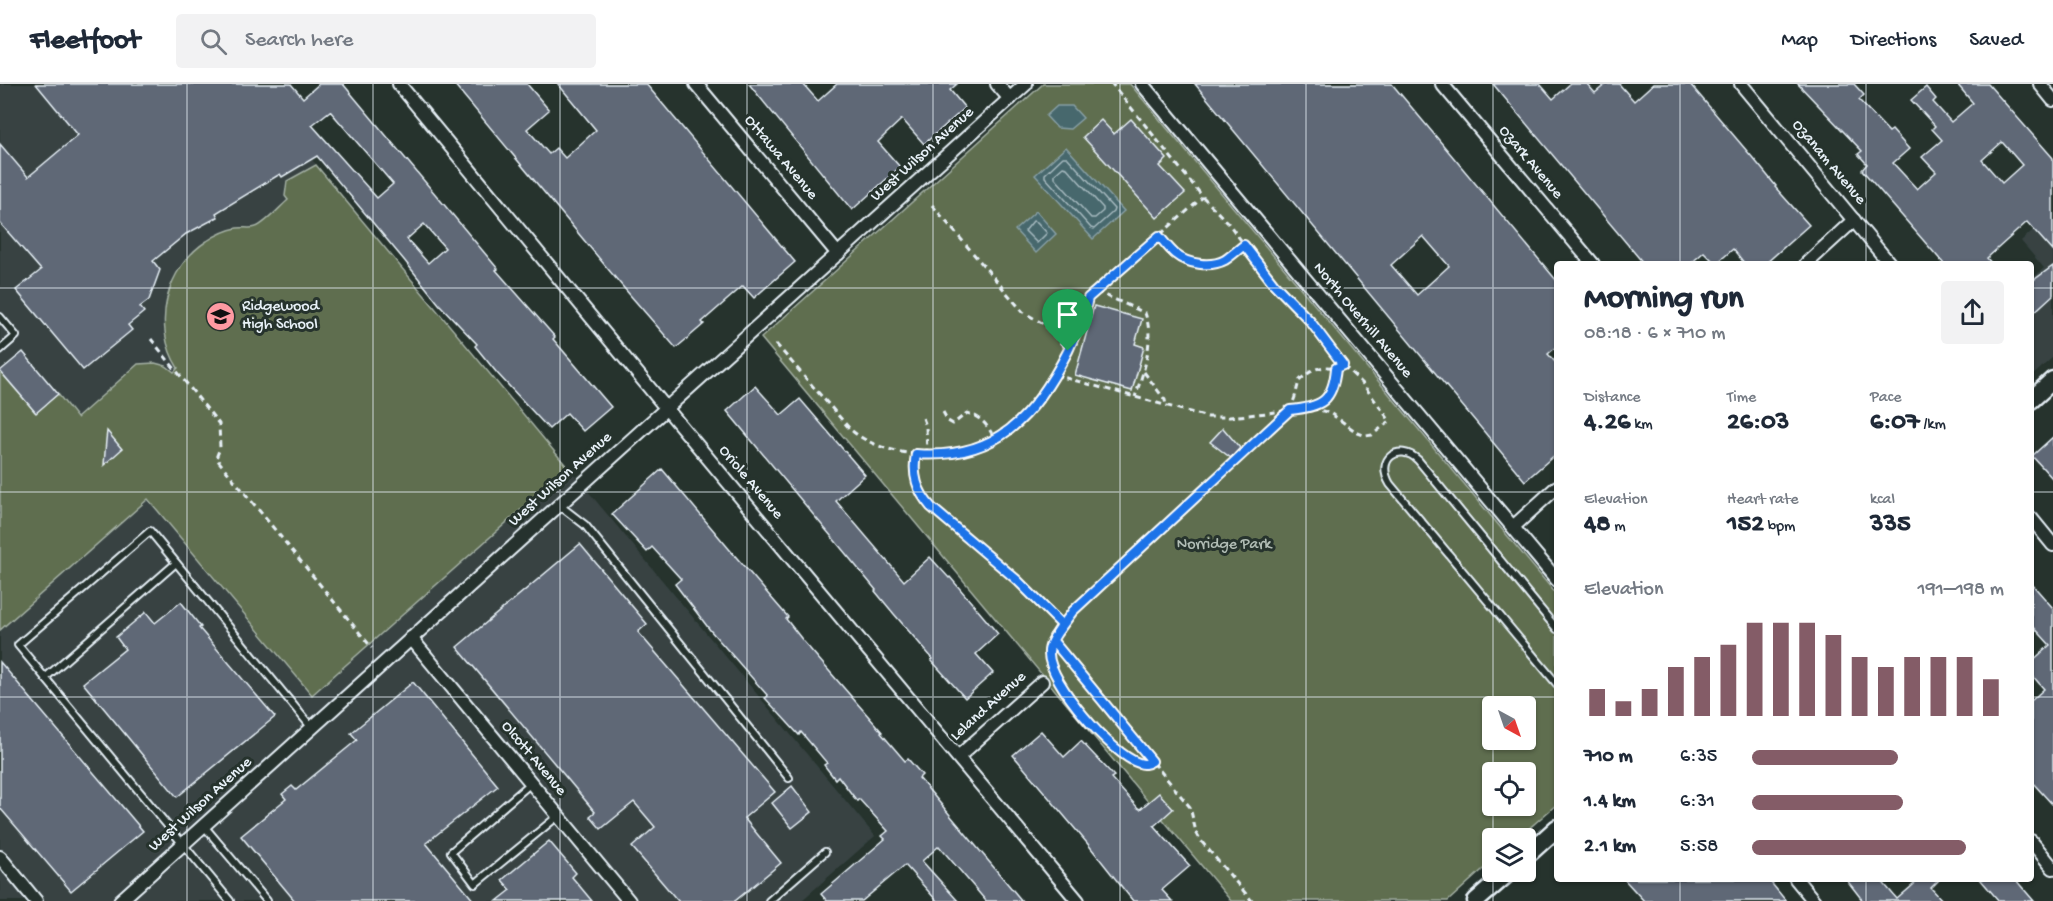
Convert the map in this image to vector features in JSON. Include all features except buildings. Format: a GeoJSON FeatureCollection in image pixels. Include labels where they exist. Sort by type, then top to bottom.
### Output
{"type":"FeatureCollection","features":[{"type":"Feature","properties":{"kind":"main road"},"geometry":{"type":"LineString","coordinates":[[2034,397],[2053,380]]}},
{"type":"Feature","properties":{"kind":"main road"},"geometry":{"type":"LineString","coordinates":[[1536,847],[1554,831]]}},
{"type":"Feature","properties":{"kind":"main road"},"geometry":{"type":"LineString","coordinates":[[1476,901],[1498,882]]}},
{"type":"Feature","properties":{"kind":"street","name":"Oriole Avenue"},"geometry":{"type":"LineString","coordinates":[[399,84],[1078,901]]}},
{"type":"Feature","properties":{"kind":"street","name":"Ottawa Avenue"},"geometry":{"type":"LineString","coordinates":[[696,84],[838,254]]}},
{"type":"Feature","properties":{"kind":"street"},"geometry":{"type":"LineString","coordinates":[[997,84],[1010,99]]}},
{"type":"Feature","properties":{"kind":"street","name":"West Wilson Avenue"},"geometry":{"type":"LineString","coordinates":[[120,901],[1026,84]]}},
{"type":"Feature","properties":{"kind":"street","name":"North Overhill Avenue"},"geometry":{"type":"LineString","coordinates":[[1142,84],[1554,576]]}},
{"type":"Feature","properties":{"kind":"street","name":"Ozark Avenue"},"geometry":{"type":"LineString","coordinates":[[1442,84],[1590,261]]}},
{"type":"Feature","properties":{"kind":"street","name":"Ozanam Avenue"},"geometry":{"type":"LineString","coordinates":[[1741,84],[1888,261]]}},
{"type":"Feature","properties":{"kind":"street"},"geometry":{"type":"LineString","coordinates":[[2040,84],[2053,100]]}},
{"type":"Feature","properties":{"kind":"street"},"geometry":{"type":"LineString","coordinates":[[1809,261],[1854,220]]}},
{"type":"Feature","properties":{"kind":"street"},"geometry":{"type":"LineString","coordinates":[[1513,527],[1554,490]]}},
{"type":"Feature","properties":{"kind":"street"},"geometry":{"type":"LineString","coordinates":[[2034,522],[2053,544]]}},
{"type":"Feature","properties":{"kind":"street","name":"Olcott Avenue"},"geometry":{"type":"LineString","coordinates":[[411,638],[629,901]]}},
{"type":"Feature","properties":{"kind":"street","name":"Leland Avenue"},"geometry":{"type":"LineString","coordinates":[[958,757],[1042,682]]}},
{"type":"Feature","properties":{"kind":"street"},"geometry":{"type":"LineString","coordinates":[[2034,845],[2053,868]]}},
{"type":"Feature","properties":{"kind":"street"},"geometry":{"type":"LineString","coordinates":[[0,857],[36,901]]}},
{"type":"Feature","properties":{"kind":"street"},"geometry":{"type":"LineString","coordinates":[[1798,882],[1814,901]]}},
{"type":"Feature","properties":{"kind":"lane"},"geometry":{"type":"LineString","coordinates":[[0,317],[16,336],[0,350]]}},
{"type":"Feature","properties":{"kind":"lane"},"geometry":{"type":"LineString","coordinates":[[1554,625],[1418,460],[1412,454],[1405,452],[1391,457],[1385,464],[1384,470],[1390,484],[1554,680]]}},
{"type":"Feature","properties":{"kind":"lane"},"geometry":{"type":"LineString","coordinates":[[558,505],[585,525],[789,778]]}},
{"type":"Feature","properties":{"kind":"lane"},"geometry":{"type":"LineString","coordinates":[[230,901],[18,645],[150,531],[312,728]]}},
{"type":"Feature","properties":{"kind":"lane"},"geometry":{"type":"LineString","coordinates":[[45,678],[176,563]]}},
{"type":"Feature","properties":{"kind":"lane"},"geometry":{"type":"LineString","coordinates":[[531,783],[451,852],[475,884],[558,816]]}},
{"type":"Feature","properties":{"kind":"lane"},"geometry":{"type":"LineString","coordinates":[[204,825],[267,901]]}},
{"type":"Feature","properties":{"kind":"lane"},"geometry":{"type":"LineString","coordinates":[[769,901],[825,852]]}},
{"type":"Feature","properties":{"kind":"path"},"geometry":{"type":"LineString","coordinates":[[1055,375],[1219,418],[1311,408],[1330,413],[1366,436],[1372,435],[1390,421],[1362,383],[1343,365],[1310,321],[1274,284],[1228,223],[1203,197],[1112,84]]}},
{"type":"Feature","properties":{"kind":"path"},"geometry":{"type":"LineString","coordinates":[[776,344],[859,437],[881,447],[927,455],[963,451],[995,440],[1016,426],[1055,375],[1084,315],[1088,298],[1203,197]]}},
{"type":"Feature","properties":{"kind":"path"},"geometry":{"type":"LineString","coordinates":[[932,205],[1023,312],[1042,323],[1068,351]]}},
{"type":"Feature","properties":{"kind":"path"},"geometry":{"type":"LineString","coordinates":[[1159,236],[1180,258],[1203,264],[1214,264],[1225,260],[1244,245]]}},
{"type":"Feature","properties":{"kind":"path"},"geometry":{"type":"LineString","coordinates":[[1096,291],[1145,313],[1149,324],[1149,338],[1144,372],[1135,397]]}},
{"type":"Feature","properties":{"kind":"path"},"geometry":{"type":"LineString","coordinates":[[151,339],[219,424],[220,448],[216,459],[372,648]]}},
{"type":"Feature","properties":{"kind":"path"},"geometry":{"type":"LineString","coordinates":[[1152,761],[1141,764],[1113,748],[1064,691],[1050,664],[1048,652],[1053,641],[1073,611],[1290,410],[1299,381],[1305,375],[1322,368],[1336,368],[1343,365]]}},
{"type":"Feature","properties":{"kind":"path"},"geometry":{"type":"LineString","coordinates":[[1311,408],[1323,402],[1331,393],[1335,383],[1336,368]]}},
{"type":"Feature","properties":{"kind":"path"},"geometry":{"type":"LineString","coordinates":[[1144,372],[1165,400],[1166,405]]}},
{"type":"Feature","properties":{"kind":"path"},"geometry":{"type":"LineString","coordinates":[[943,412],[948,421],[953,424],[963,415],[973,415],[984,421],[995,440]]}},
{"type":"Feature","properties":{"kind":"path"},"geometry":{"type":"LineString","coordinates":[[923,418],[926,426],[927,455]]}},
{"type":"Feature","properties":{"kind":"path"},"geometry":{"type":"LineString","coordinates":[[916,454],[914,465],[916,484],[931,507],[1017,580],[1062,625]]}},
{"type":"Feature","properties":{"kind":"path"},"geometry":{"type":"LineString","coordinates":[[1053,641],[1190,807],[1196,832],[1252,901]]}},
{"type":"Feature","properties":{"kind":"shaded area"},"geometry":{"type":"Polygon","coordinates":[[[0,84],[249,84],[875,836],[801,901],[0,901],[0,84]]]}},
{"type":"Feature","properties":{"kind":"shaded area"},"geometry":{"type":"Polygon","coordinates":[[[2053,212],[2053,357],[2034,374],[2034,277],[2044,268],[2021,241],[2053,212]]]}},
{"type":"Feature","properties":{"kind":"green space","name":"Norridge Park"},"geometry":{"type":"Polygon","coordinates":[[[1043,84],[1130,84],[1554,591],[1554,807],[1529,828],[1482,828],[1482,870],[1448,901],[1231,901],[761,338],[1043,84]]]}},
{"type":"Feature","properties":{"kind":"green space","name":"Ridgewood High School"},"geometry":{"type":"Polygon","coordinates":[[[316,165],[568,468],[312,695],[148,499],[0,630],[0,371],[35,412],[58,394],[77,418],[138,364],[155,363],[166,366],[174,372],[178,368],[165,334],[164,316],[167,299],[181,266],[193,252],[218,235],[237,228],[254,228],[260,225],[288,200],[285,196],[287,181],[316,165]]]}},
{"type":"Feature","properties":{"kind":"water"},"geometry":{"type":"Polygon","coordinates":[[[1057,106],[1072,106],[1083,118],[1070,129],[1057,128],[1046,116],[1057,106]]]}},
{"type":"Feature","properties":{"kind":"water"},"geometry":{"type":"Polygon","coordinates":[[[1066,147],[1124,211],[1093,239],[1035,175],[1066,147]]]}},
{"type":"Feature","properties":{"kind":"water"},"geometry":{"type":"Polygon","coordinates":[[[1036,211],[1056,234],[1036,253],[1015,230],[1036,211]]]}},
{"type":"Feature","properties":{"kind":"place","name":"Ridgewood High School"},"geometry":{"type":"Point","coordinates":[221,316]}},
{"type":"Feature","properties":{"kind":"route"},"geometry":{"type":"LineString","coordinates":[[1068,351],[1043,392],[1016,426],[1007,433],[980,447],[963,451],[916,454],[914,465],[916,484],[931,507],[1017,580],[1062,625],[1054,637],[1048,652],[1050,664],[1064,691],[1113,748],[1129,759],[1146,764],[1152,761],[1069,663],[1053,641],[1054,637],[1073,611],[1290,410],[1311,408],[1323,402],[1331,393],[1335,383],[1336,368],[1343,365],[1310,321],[1274,284],[1244,245],[1225,260],[1214,264],[1203,264],[1180,258],[1159,236],[1088,298],[1080,326],[1068,351]]}}]}
